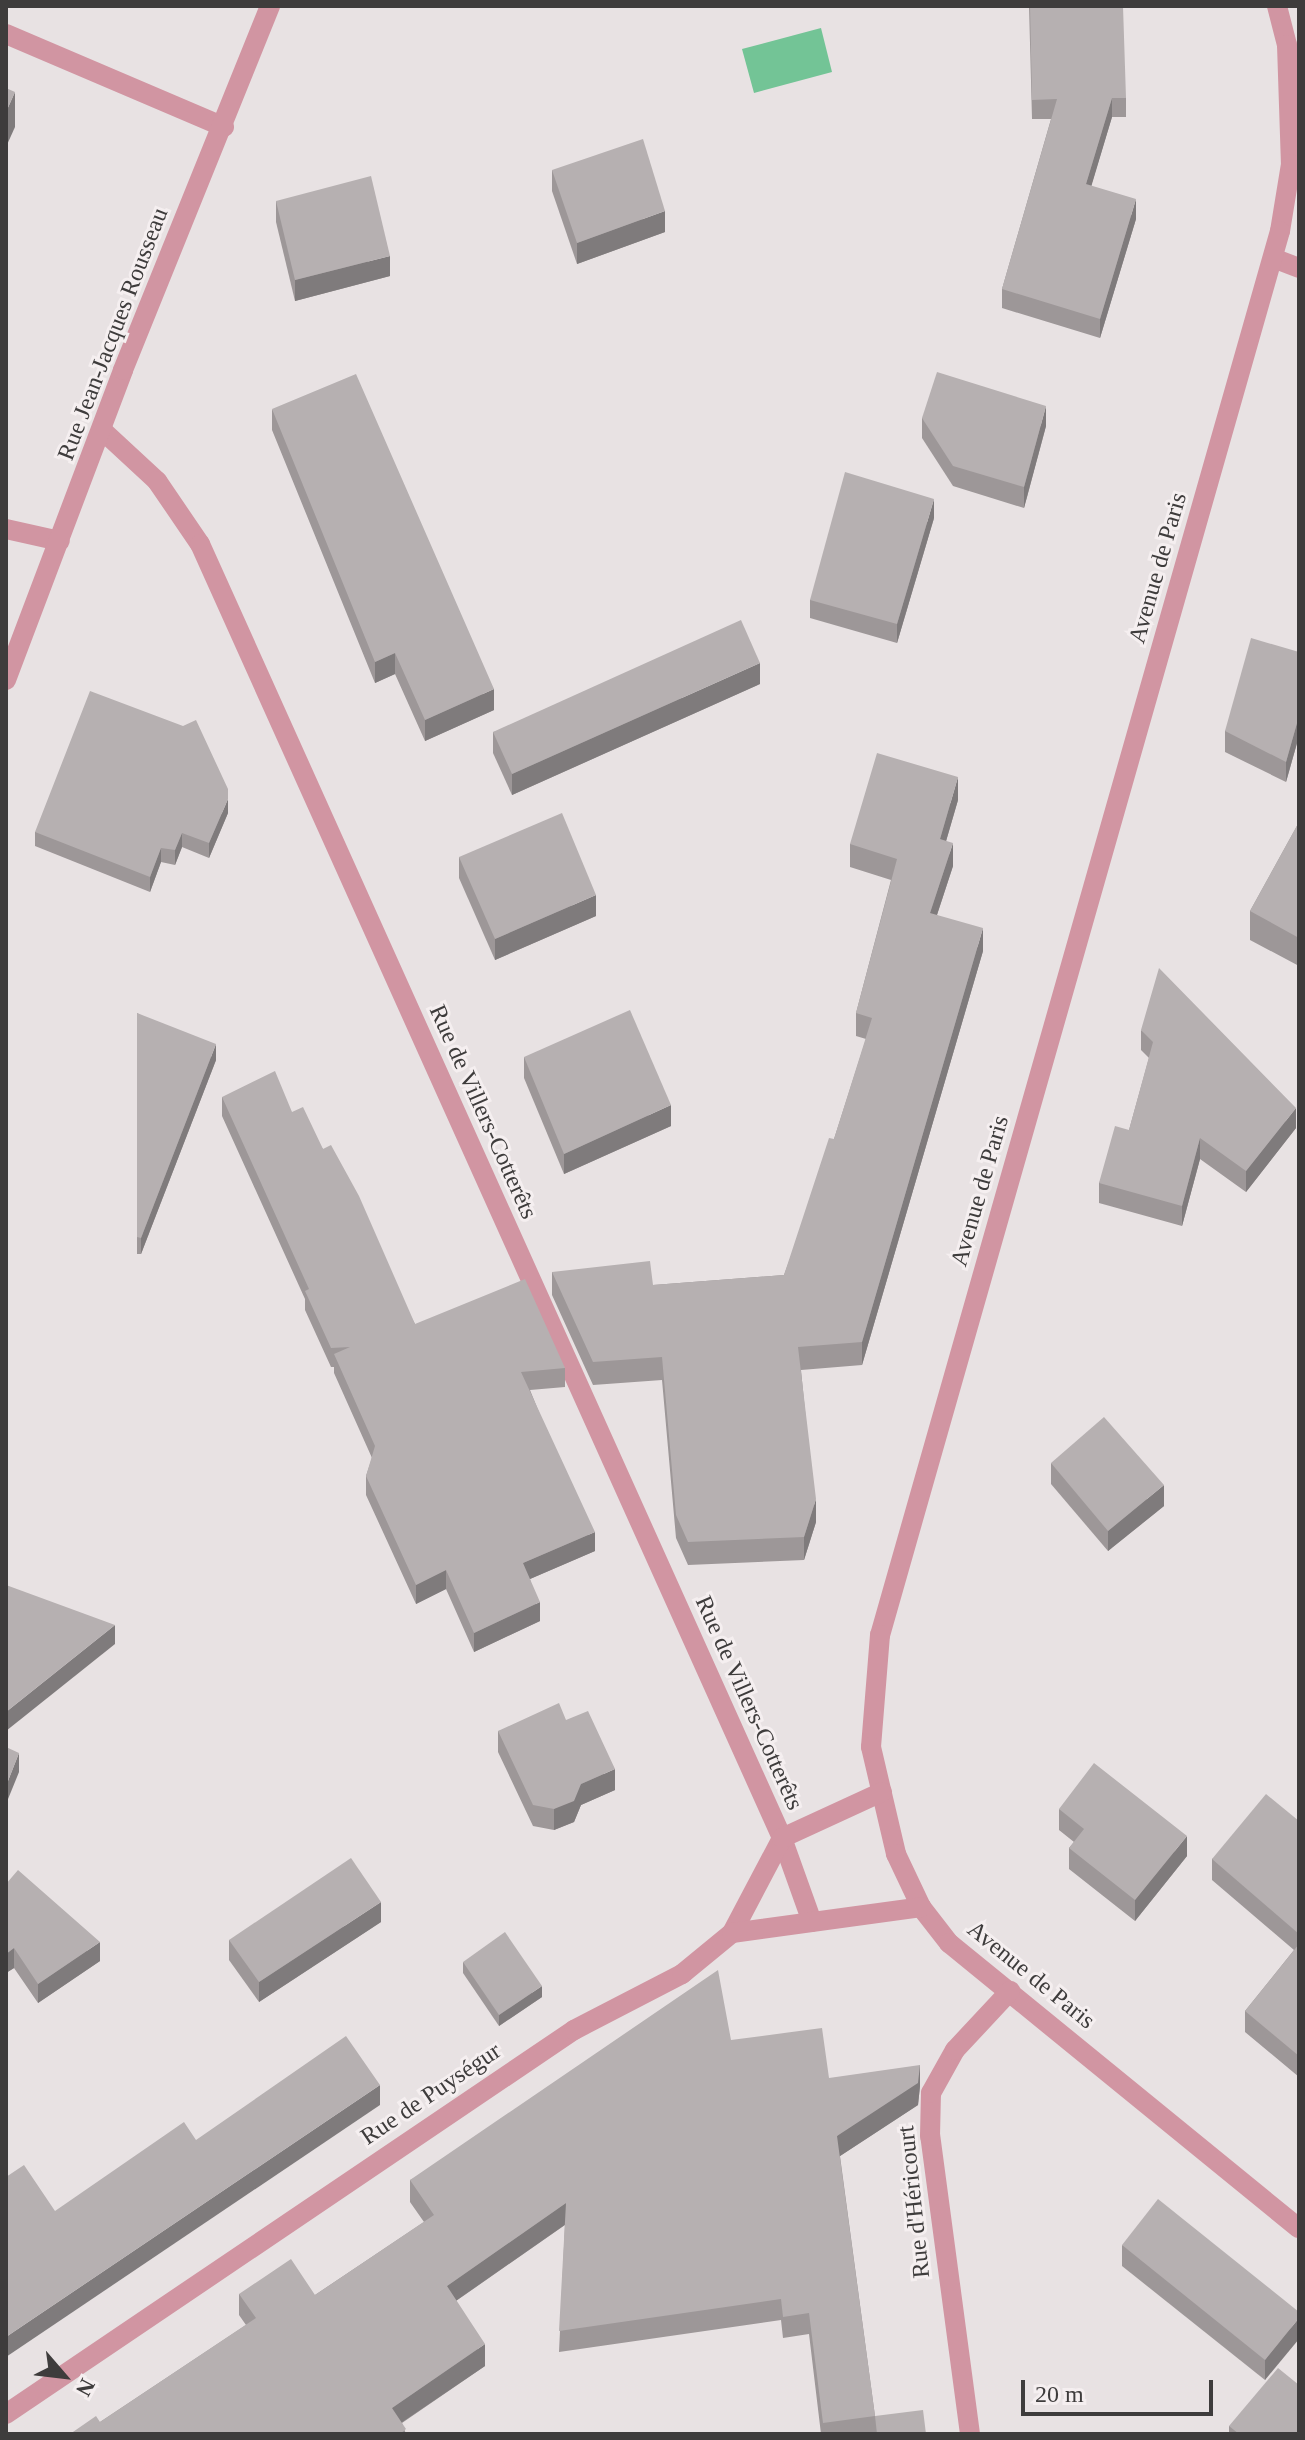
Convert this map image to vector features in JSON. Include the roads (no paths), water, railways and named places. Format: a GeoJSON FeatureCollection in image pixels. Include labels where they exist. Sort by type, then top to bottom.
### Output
{"type":"FeatureCollection","features":[{"type":"Feature","properties":{"kind":"street","name":"Rue Jean-Jacques Rousseau"},"geometry":{"type":"LineString","coordinates":[[6,680],[103,431],[123,370],[224,127],[270,6]]}},
{"type":"Feature","properties":{"kind":"street","name":"Avenue de Paris"},"geometry":{"type":"LineString","coordinates":[[1277,6],[1287,45],[1291,164],[1273,258],[880,1635],[871,1747],[896,1854],[921,1907],[949,1943],[1299,2228]]}},
{"type":"Feature","properties":{"kind":"street"},"geometry":{"type":"LineString","coordinates":[[6,34],[224,127]]}},
{"type":"Feature","properties":{"kind":"street"},"geometry":{"type":"LineString","coordinates":[[1273,258],[1299,268]]}},
{"type":"Feature","properties":{"kind":"street","name":"Rue de Villers-Cotterêts"},"geometry":{"type":"LineString","coordinates":[[103,431],[157,481],[200,544],[782,1838],[812,1922]]}},
{"type":"Feature","properties":{"kind":"street"},"geometry":{"type":"LineString","coordinates":[[6,529],[60,541]]}},
{"type":"Feature","properties":{"kind":"street"},"geometry":{"type":"LineString","coordinates":[[732,1933],[782,1838],[882,1792]]}},
{"type":"Feature","properties":{"kind":"street"},"geometry":{"type":"LineString","coordinates":[[732,1933],[921,1907]]}},
{"type":"Feature","properties":{"kind":"street","name":"Rue de Puységur"},"geometry":{"type":"LineString","coordinates":[[6,2414],[574,2030],[682,1974],[732,1933]]}},
{"type":"Feature","properties":{"kind":"street","name":"Rue d'Héricourt"},"geometry":{"type":"LineString","coordinates":[[970,2434],[930,2136],[931,2093],[955,2050],[1010,1991]]}}]}
